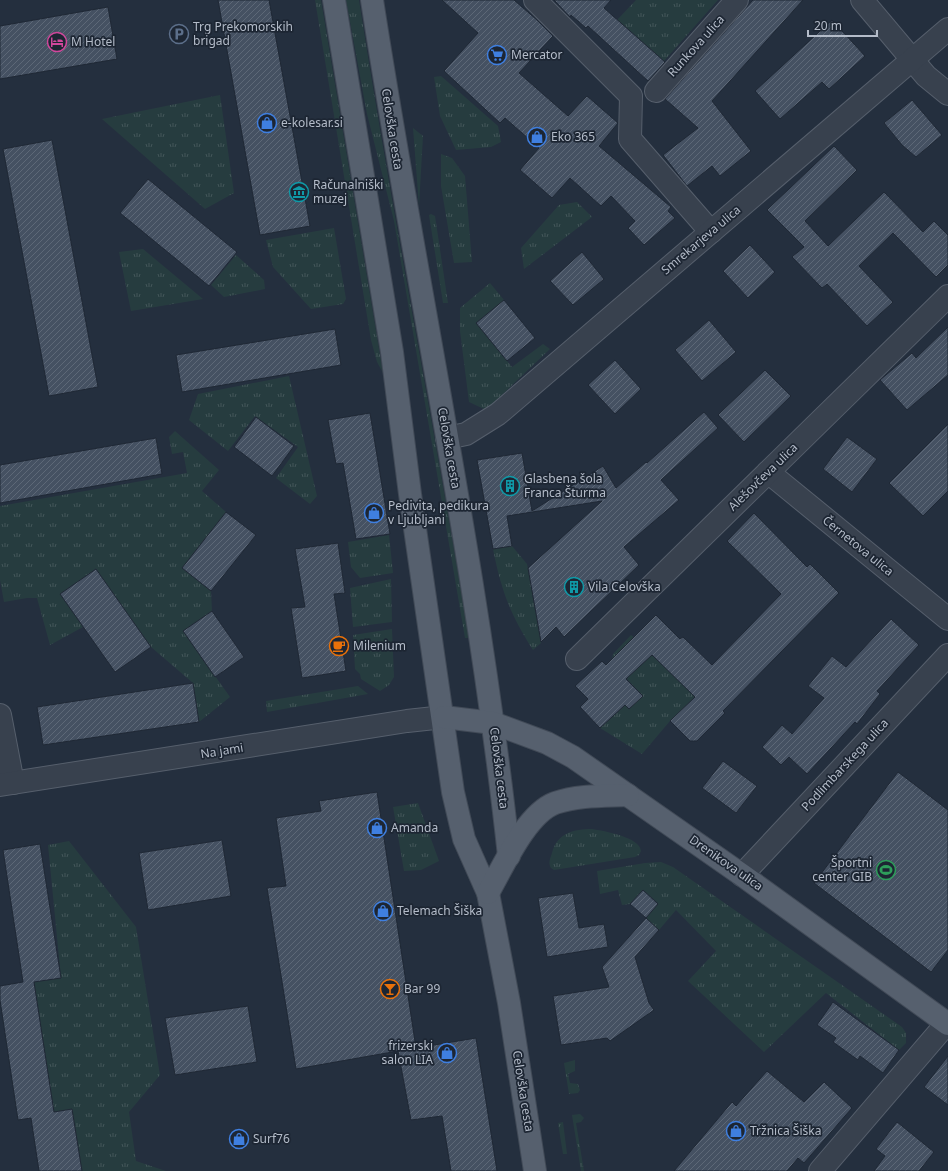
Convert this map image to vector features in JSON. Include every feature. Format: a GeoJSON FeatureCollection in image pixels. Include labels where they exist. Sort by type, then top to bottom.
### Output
{"type":"FeatureCollection","features":[{"type":"Feature","properties":{"kind":"main road","name":"Celovška cesta"},"geometry":{"type":"LineString","coordinates":[[334,0],[392,352],[410,494],[454,792],[464,839],[488,893],[509,1002],[535,1171]]}},
{"type":"Feature","properties":{"kind":"main road","name":"Celovška cesta"},"geometry":{"type":"LineString","coordinates":[[372,0],[400,178],[447,438],[493,723],[509,856]]}},
{"type":"Feature","properties":{"kind":"main road","name":"Drenikova ulica"},"geometry":{"type":"LineString","coordinates":[[444,717],[493,723],[547,743],[578,760],[742,875],[947,1023]]}},
{"type":"Feature","properties":{"kind":"main road"},"geometry":{"type":"LineString","coordinates":[[488,893],[531,821],[554,804],[570,799],[628,795]]}},
{"type":"Feature","properties":{"kind":"street"},"geometry":{"type":"LineString","coordinates":[[535,0],[632,96],[630,139],[711,232]]}},
{"type":"Feature","properties":{"kind":"street","name":"Runkova ulica"},"geometry":{"type":"LineString","coordinates":[[656,91],[737,0]]}},
{"type":"Feature","properties":{"kind":"street"},"geometry":{"type":"LineString","coordinates":[[862,0],[926,76],[948,94]]}},
{"type":"Feature","properties":{"kind":"street","name":"Smrekarjeva ulica"},"geometry":{"type":"LineString","coordinates":[[447,438],[466,434],[498,414],[948,29]]}},
{"type":"Feature","properties":{"kind":"street","name":"Alešovčeva ulica"},"geometry":{"type":"LineString","coordinates":[[577,659],[948,296]]}},
{"type":"Feature","properties":{"kind":"street","name":"Černetova ulica"},"geometry":{"type":"LineString","coordinates":[[768,472],[948,620]]}},
{"type":"Feature","properties":{"kind":"street","name":"Podlimbarskega ulica"},"geometry":{"type":"LineString","coordinates":[[742,875],[948,655]]}},
{"type":"Feature","properties":{"kind":"street"},"geometry":{"type":"LineString","coordinates":[[0,715],[6,784]]}},
{"type":"Feature","properties":{"kind":"street","name":"Na jami"},"geometry":{"type":"LineString","coordinates":[[6,784],[407,721],[444,717]]}},
{"type":"Feature","properties":{"kind":"street","name":"Drenikova ulica"},"geometry":{"type":"LineString","coordinates":[[820,1171],[947,1023]]}},
{"type":"Feature","properties":{"kind":"green space"},"geometry":{"type":"Polygon","coordinates":[[[315,0],[321,0],[383,373],[377,362],[371,340],[315,0]]]}},
{"type":"Feature","properties":{"kind":"green space"},"geometry":{"type":"Polygon","coordinates":[[[346,0],[359,0],[385,160],[469,638],[465,638],[394,221],[367,114],[346,0]]]}},
{"type":"Feature","properties":{"kind":"green space"},"geometry":{"type":"Polygon","coordinates":[[[636,0],[718,0],[664,61],[617,20],[636,0]]]}},
{"type":"Feature","properties":{"kind":"green space"},"geometry":{"type":"Polygon","coordinates":[[[441,76],[498,126],[501,142],[491,147],[456,150],[440,116],[434,77],[441,76]]]}},
{"type":"Feature","properties":{"kind":"green space"},"geometry":{"type":"Polygon","coordinates":[[[220,95],[234,193],[205,209],[102,119],[220,95]]]}},
{"type":"Feature","properties":{"kind":"green space"},"geometry":{"type":"Polygon","coordinates":[[[413,128],[423,136],[419,206],[413,128]]]}},
{"type":"Feature","properties":{"kind":"green space"},"geometry":{"type":"Polygon","coordinates":[[[441,154],[452,158],[465,176],[472,262],[454,263],[441,186],[441,154]]]}},
{"type":"Feature","properties":{"kind":"green space"},"geometry":{"type":"Polygon","coordinates":[[[577,202],[592,217],[524,269],[521,248],[559,205],[577,202]]]}},
{"type":"Feature","properties":{"kind":"green space"},"geometry":{"type":"Polygon","coordinates":[[[431,214],[435,216],[448,303],[443,303],[429,215],[431,214]]]}},
{"type":"Feature","properties":{"kind":"green space"},"geometry":{"type":"Polygon","coordinates":[[[334,228],[346,299],[343,304],[311,309],[273,267],[266,240],[334,228]]]}},
{"type":"Feature","properties":{"kind":"green space"},"geometry":{"type":"Polygon","coordinates":[[[143,249],[203,299],[131,311],[119,252],[143,249]]]}},
{"type":"Feature","properties":{"kind":"green space"},"geometry":{"type":"Polygon","coordinates":[[[236,255],[264,280],[265,289],[224,297],[211,285],[236,255]]]}},
{"type":"Feature","properties":{"kind":"green space"},"geometry":{"type":"Polygon","coordinates":[[[490,283],[504,300],[476,323],[512,367],[543,344],[550,349],[486,410],[469,402],[460,331],[460,308],[490,283]]]}},
{"type":"Feature","properties":{"kind":"green space"},"geometry":{"type":"Polygon","coordinates":[[[289,376],[317,496],[310,504],[276,478],[298,447],[255,416],[228,451],[189,420],[198,394],[289,376]]]}},
{"type":"Feature","properties":{"kind":"green space"},"geometry":{"type":"Polygon","coordinates":[[[175,431],[219,470],[202,491],[226,512],[182,568],[211,591],[212,611],[183,631],[230,697],[199,722],[193,683],[151,647],[96,569],[60,594],[83,627],[50,645],[37,598],[27,598],[4,602],[0,580],[0,506],[187,473],[183,452],[172,454],[169,437],[175,431]]]}},
{"type":"Feature","properties":{"kind":"green space"},"geometry":{"type":"Polygon","coordinates":[[[389,535],[393,573],[360,578],[351,567],[348,542],[389,535]]]}},
{"type":"Feature","properties":{"kind":"green space"},"geometry":{"type":"Polygon","coordinates":[[[512,546],[527,564],[541,643],[533,650],[518,625],[507,601],[499,577],[493,549],[512,546]]]}},
{"type":"Feature","properties":{"kind":"green space"},"geometry":{"type":"Polygon","coordinates":[[[391,579],[392,622],[353,627],[350,588],[391,579]]]}},
{"type":"Feature","properties":{"kind":"green space"},"geometry":{"type":"Polygon","coordinates":[[[392,629],[394,677],[389,685],[380,691],[361,679],[360,674],[355,669],[353,635],[392,629]]]}},
{"type":"Feature","properties":{"kind":"green space"},"geometry":{"type":"Polygon","coordinates":[[[631,635],[702,690],[670,721],[642,754],[600,728],[625,705],[629,709],[643,696],[627,679],[628,676],[612,659],[613,654],[631,635]]]}},
{"type":"Feature","properties":{"kind":"green space"},"geometry":{"type":"Polygon","coordinates":[[[358,686],[368,694],[267,712],[266,701],[358,686]]]}},
{"type":"Feature","properties":{"kind":"green space"},"geometry":{"type":"Polygon","coordinates":[[[418,803],[439,861],[421,870],[404,871],[393,807],[418,803]]]}},
{"type":"Feature","properties":{"kind":"green space"},"geometry":{"type":"Polygon","coordinates":[[[592,829],[605,831],[628,838],[639,846],[641,851],[639,855],[635,857],[554,870],[551,868],[549,863],[554,846],[562,837],[573,831],[592,829]]]}},
{"type":"Feature","properties":{"kind":"green space"},"geometry":{"type":"Polygon","coordinates":[[[69,841],[136,927],[160,1075],[129,1112],[136,1161],[166,1171],[82,1171],[72,1109],[54,1112],[34,982],[61,978],[48,845],[69,841]]]}},
{"type":"Feature","properties":{"kind":"green space"},"geometry":{"type":"Polygon","coordinates":[[[661,862],[673,867],[902,1027],[906,1033],[906,1043],[899,1050],[826,993],[764,1052],[688,981],[716,951],[676,910],[659,930],[646,918],[658,903],[643,890],[630,904],[622,905],[618,890],[600,894],[597,871],[645,863],[661,862]]]}},
{"type":"Feature","properties":{"kind":"green space"},"geometry":{"type":"Polygon","coordinates":[[[575,1060],[575,1071],[568,1074],[570,1083],[578,1084],[580,1090],[578,1093],[569,1094],[564,1063],[575,1060]]]}},
{"type":"Feature","properties":{"kind":"green space"},"geometry":{"type":"Polygon","coordinates":[[[580,1114],[584,1118],[581,1122],[576,1123],[584,1171],[581,1171],[572,1115],[580,1114]]]}},
{"type":"Feature","properties":{"kind":"green space"},"geometry":{"type":"Polygon","coordinates":[[[563,1122],[567,1154],[563,1154],[558,1123],[563,1122]]]}},
{"type":"Feature","properties":{"kind":"building"},"geometry":{"type":"Polygon","coordinates":[[[218,0],[269,0],[310,226],[260,235],[218,0]]]}},
{"type":"Feature","properties":{"kind":"building"},"geometry":{"type":"Polygon","coordinates":[[[442,0],[514,0],[537,20],[553,36],[519,73],[568,116],[587,96],[618,123],[599,146],[671,207],[668,211],[675,218],[644,245],[628,228],[635,221],[611,196],[601,206],[570,178],[552,198],[520,170],[539,148],[505,118],[500,123],[444,71],[478,33],[442,0]]]}},
{"type":"Feature","properties":{"kind":"building"},"geometry":{"type":"Polygon","coordinates":[[[554,0],[611,0],[604,8],[665,62],[648,81],[588,26],[586,28],[571,15],[570,17],[554,0]]]}},
{"type":"Feature","properties":{"kind":"building"},"geometry":{"type":"Polygon","coordinates":[[[753,0],[803,0],[712,101],[751,151],[720,176],[712,166],[687,186],[663,155],[698,128],[665,99],[753,0]]]}},
{"type":"Feature","properties":{"kind":"building","name":"M Hotel"},"geometry":{"type":"Polygon","coordinates":[[[108,7],[117,59],[0,79],[0,26],[108,7]]]}},
{"type":"Feature","properties":{"kind":"building"},"geometry":{"type":"Polygon","coordinates":[[[832,20],[865,56],[829,89],[822,82],[780,119],[755,91],[832,20]]]}},
{"type":"Feature","properties":{"kind":"building"},"geometry":{"type":"Polygon","coordinates":[[[912,100],[942,135],[916,157],[902,145],[884,123],[912,100]]]}},
{"type":"Feature","properties":{"kind":"building"},"geometry":{"type":"Polygon","coordinates":[[[52,140],[98,387],[49,396],[3,149],[52,140]]]}},
{"type":"Feature","properties":{"kind":"building"},"geometry":{"type":"Polygon","coordinates":[[[834,146],[857,170],[805,221],[828,246],[884,192],[923,232],[934,221],[948,235],[948,265],[936,277],[893,233],[859,266],[893,302],[867,326],[827,284],[822,288],[792,257],[804,247],[767,210],[834,146]]]}},
{"type":"Feature","properties":{"kind":"building"},"geometry":{"type":"Polygon","coordinates":[[[148,179],[237,252],[209,286],[120,213],[148,179]]]}},
{"type":"Feature","properties":{"kind":"building"},"geometry":{"type":"Polygon","coordinates":[[[750,245],[775,272],[748,298],[723,271],[750,245]]]}},
{"type":"Feature","properties":{"kind":"building"},"geometry":{"type":"Polygon","coordinates":[[[582,252],[604,279],[573,305],[550,281],[582,252]]]}},
{"type":"Feature","properties":{"kind":"building"},"geometry":{"type":"Polygon","coordinates":[[[504,300],[535,338],[507,361],[476,323],[504,300]]]}},
{"type":"Feature","properties":{"kind":"building"},"geometry":{"type":"Polygon","coordinates":[[[709,320],[736,352],[702,381],[675,350],[709,320]]]}},
{"type":"Feature","properties":{"kind":"building"},"geometry":{"type":"Polygon","coordinates":[[[948,327],[948,375],[907,410],[880,380],[912,353],[916,358],[948,327]]]}},
{"type":"Feature","properties":{"kind":"building"},"geometry":{"type":"Polygon","coordinates":[[[335,329],[341,365],[182,392],[176,355],[335,329]]]}},
{"type":"Feature","properties":{"kind":"building"},"geometry":{"type":"Polygon","coordinates":[[[615,360],[641,389],[615,414],[588,385],[615,360]]]}},
{"type":"Feature","properties":{"kind":"building"},"geometry":{"type":"Polygon","coordinates":[[[765,370],[791,396],[744,442],[718,415],[765,370]]]}},
{"type":"Feature","properties":{"kind":"building"},"geometry":{"type":"Polygon","coordinates":[[[704,412],[718,428],[661,480],[679,500],[624,547],[639,565],[564,637],[556,627],[541,642],[528,568],[602,501],[507,516],[512,546],[493,549],[477,460],[522,453],[532,511],[603,466],[616,488],[646,462],[647,463],[704,412]]]}},
{"type":"Feature","properties":{"kind":"building"},"geometry":{"type":"Polygon","coordinates":[[[370,413],[390,534],[356,539],[343,463],[336,464],[328,420],[370,413]]]}},
{"type":"Feature","properties":{"kind":"building"},"geometry":{"type":"Polygon","coordinates":[[[256,417],[294,446],[272,476],[234,447],[256,417]]]}},
{"type":"Feature","properties":{"kind":"building"},"geometry":{"type":"Polygon","coordinates":[[[948,424],[948,491],[923,516],[889,483],[948,424]]]}},
{"type":"Feature","properties":{"kind":"building"},"geometry":{"type":"Polygon","coordinates":[[[847,437],[877,459],[852,492],[823,469],[847,437]]]}},
{"type":"Feature","properties":{"kind":"building"},"geometry":{"type":"Polygon","coordinates":[[[156,438],[162,474],[0,503],[0,465],[156,438]]]}},
{"type":"Feature","properties":{"kind":"building"},"geometry":{"type":"Polygon","coordinates":[[[226,512],[256,535],[211,591],[182,568],[226,512]]]}},
{"type":"Feature","properties":{"kind":"building"},"geometry":{"type":"Polygon","coordinates":[[[754,513],[807,567],[810,564],[839,593],[723,711],[725,713],[697,741],[690,741],[670,721],[695,697],[652,655],[626,679],[643,696],[629,709],[625,705],[600,728],[580,707],[588,699],[575,686],[602,661],[606,665],[656,615],[680,639],[683,637],[712,665],[781,594],[727,541],[754,513]]]}},
{"type":"Feature","properties":{"kind":"building"},"geometry":{"type":"Polygon","coordinates":[[[338,543],[345,593],[334,594],[346,671],[302,678],[291,608],[305,607],[295,549],[338,543]]]}},
{"type":"Feature","properties":{"kind":"building"},"geometry":{"type":"Polygon","coordinates":[[[96,569],[151,647],[115,672],[60,594],[96,569]]]}},
{"type":"Feature","properties":{"kind":"building"},"geometry":{"type":"Polygon","coordinates":[[[212,611],[244,657],[215,677],[183,631],[212,611]]]}},
{"type":"Feature","properties":{"kind":"building"},"geometry":{"type":"Polygon","coordinates":[[[891,619],[919,645],[877,691],[880,694],[857,724],[855,722],[807,774],[789,757],[781,765],[762,747],[782,725],[792,734],[824,698],[808,686],[832,656],[846,667],[891,619]]]}},
{"type":"Feature","properties":{"kind":"building"},"geometry":{"type":"Polygon","coordinates":[[[193,683],[199,722],[43,745],[37,707],[193,683]]]}},
{"type":"Feature","properties":{"kind":"building"},"geometry":{"type":"Polygon","coordinates":[[[723,761],[757,786],[736,813],[702,788],[723,761]]]}},
{"type":"Feature","properties":{"kind":"building","name":"Športni center GIB"},"geometry":{"type":"Polygon","coordinates":[[[898,772],[948,810],[948,950],[931,972],[814,883],[898,772]]]}},
{"type":"Feature","properties":{"kind":"building"},"geometry":{"type":"Polygon","coordinates":[[[377,792],[416,1048],[476,1038],[497,1171],[451,1171],[442,1116],[411,1120],[398,1051],[296,1069],[267,888],[286,886],[276,818],[321,811],[319,801],[377,792]]]}},
{"type":"Feature","properties":{"kind":"building"},"geometry":{"type":"Polygon","coordinates":[[[222,840],[231,896],[148,910],[139,853],[222,840]]]}},
{"type":"Feature","properties":{"kind":"building"},"geometry":{"type":"Polygon","coordinates":[[[40,844],[61,978],[34,982],[54,1112],[72,1109],[82,1171],[39,1171],[31,1118],[18,1120],[0,1000],[0,986],[23,982],[3,850],[40,844]]]}},
{"type":"Feature","properties":{"kind":"building"},"geometry":{"type":"Polygon","coordinates":[[[643,890],[658,904],[646,918],[630,904],[643,890]]]}},
{"type":"Feature","properties":{"kind":"building"},"geometry":{"type":"Polygon","coordinates":[[[573,893],[579,928],[604,924],[608,947],[547,957],[538,898],[573,893]]]}},
{"type":"Feature","properties":{"kind":"building"},"geometry":{"type":"Polygon","coordinates":[[[646,918],[659,930],[635,957],[649,1003],[654,1010],[610,1041],[607,1038],[561,1045],[553,996],[609,987],[602,967],[646,918]]]}},
{"type":"Feature","properties":{"kind":"building"},"geometry":{"type":"Polygon","coordinates":[[[833,1002],[899,1050],[883,1073],[860,1056],[858,1060],[833,1042],[836,1038],[817,1025],[833,1002]]]}},
{"type":"Feature","properties":{"kind":"building"},"geometry":{"type":"Polygon","coordinates":[[[248,1006],[257,1062],[175,1075],[165,1018],[248,1006]]]}},
{"type":"Feature","properties":{"kind":"building"},"geometry":{"type":"Polygon","coordinates":[[[948,1056],[948,1105],[924,1087],[948,1056]]]}},
{"type":"Feature","properties":{"kind":"building"},"geometry":{"type":"Polygon","coordinates":[[[767,1071],[804,1102],[824,1082],[852,1108],[804,1163],[798,1158],[787,1171],[674,1171],[732,1102],[736,1106],[767,1071]]]}},
{"type":"Feature","properties":{"kind":"building"},"geometry":{"type":"Polygon","coordinates":[[[897,1122],[934,1152],[919,1171],[874,1171],[885,1156],[876,1149],[897,1122]]]}},
{"type":"Feature","properties":{"kind":"place","name":"Trg Prekomorskih brigad"},"geometry":{"type":"Point","coordinates":[179,34]}},
{"type":"Feature","properties":{"kind":"place","name":"M Hotel"},"geometry":{"type":"Point","coordinates":[57,42]}},
{"type":"Feature","properties":{"kind":"place","name":"Mercator"},"geometry":{"type":"Point","coordinates":[497,55]}},
{"type":"Feature","properties":{"kind":"place","name":"e-kolesar.si"},"geometry":{"type":"Point","coordinates":[267,123]}},
{"type":"Feature","properties":{"kind":"place","name":"Eko 365"},"geometry":{"type":"Point","coordinates":[537,137]}},
{"type":"Feature","properties":{"kind":"place","name":"Računalniški muzej"},"geometry":{"type":"Point","coordinates":[299,192]}},
{"type":"Feature","properties":{"kind":"place","name":"Glasbena šola Franca Šturma"},"geometry":{"type":"Point","coordinates":[510,486]}},
{"type":"Feature","properties":{"kind":"place","name":"Pedivita, pedikura v Ljubljani"},"geometry":{"type":"Point","coordinates":[374,513]}},
{"type":"Feature","properties":{"kind":"place","name":"Vila Celovška"},"geometry":{"type":"Point","coordinates":[574,587]}},
{"type":"Feature","properties":{"kind":"place","name":"Milenium"},"geometry":{"type":"Point","coordinates":[339,646]}},
{"type":"Feature","properties":{"kind":"place","name":"Amanda"},"geometry":{"type":"Point","coordinates":[377,828]}},
{"type":"Feature","properties":{"kind":"place","name":"Športni center GIB"},"geometry":{"type":"Point","coordinates":[886,870]}},
{"type":"Feature","properties":{"kind":"place","name":"Telemach Šiška"},"geometry":{"type":"Point","coordinates":[383,911]}},
{"type":"Feature","properties":{"kind":"place","name":"Bar 99"},"geometry":{"type":"Point","coordinates":[390,989]}},
{"type":"Feature","properties":{"kind":"place","name":"frizerski salon LIA"},"geometry":{"type":"Point","coordinates":[447,1053]}},
{"type":"Feature","properties":{"kind":"place","name":"Tržnica Šiška"},"geometry":{"type":"Point","coordinates":[736,1131]}},
{"type":"Feature","properties":{"kind":"place","name":"Surf76"},"geometry":{"type":"Point","coordinates":[239,1139]}}]}
